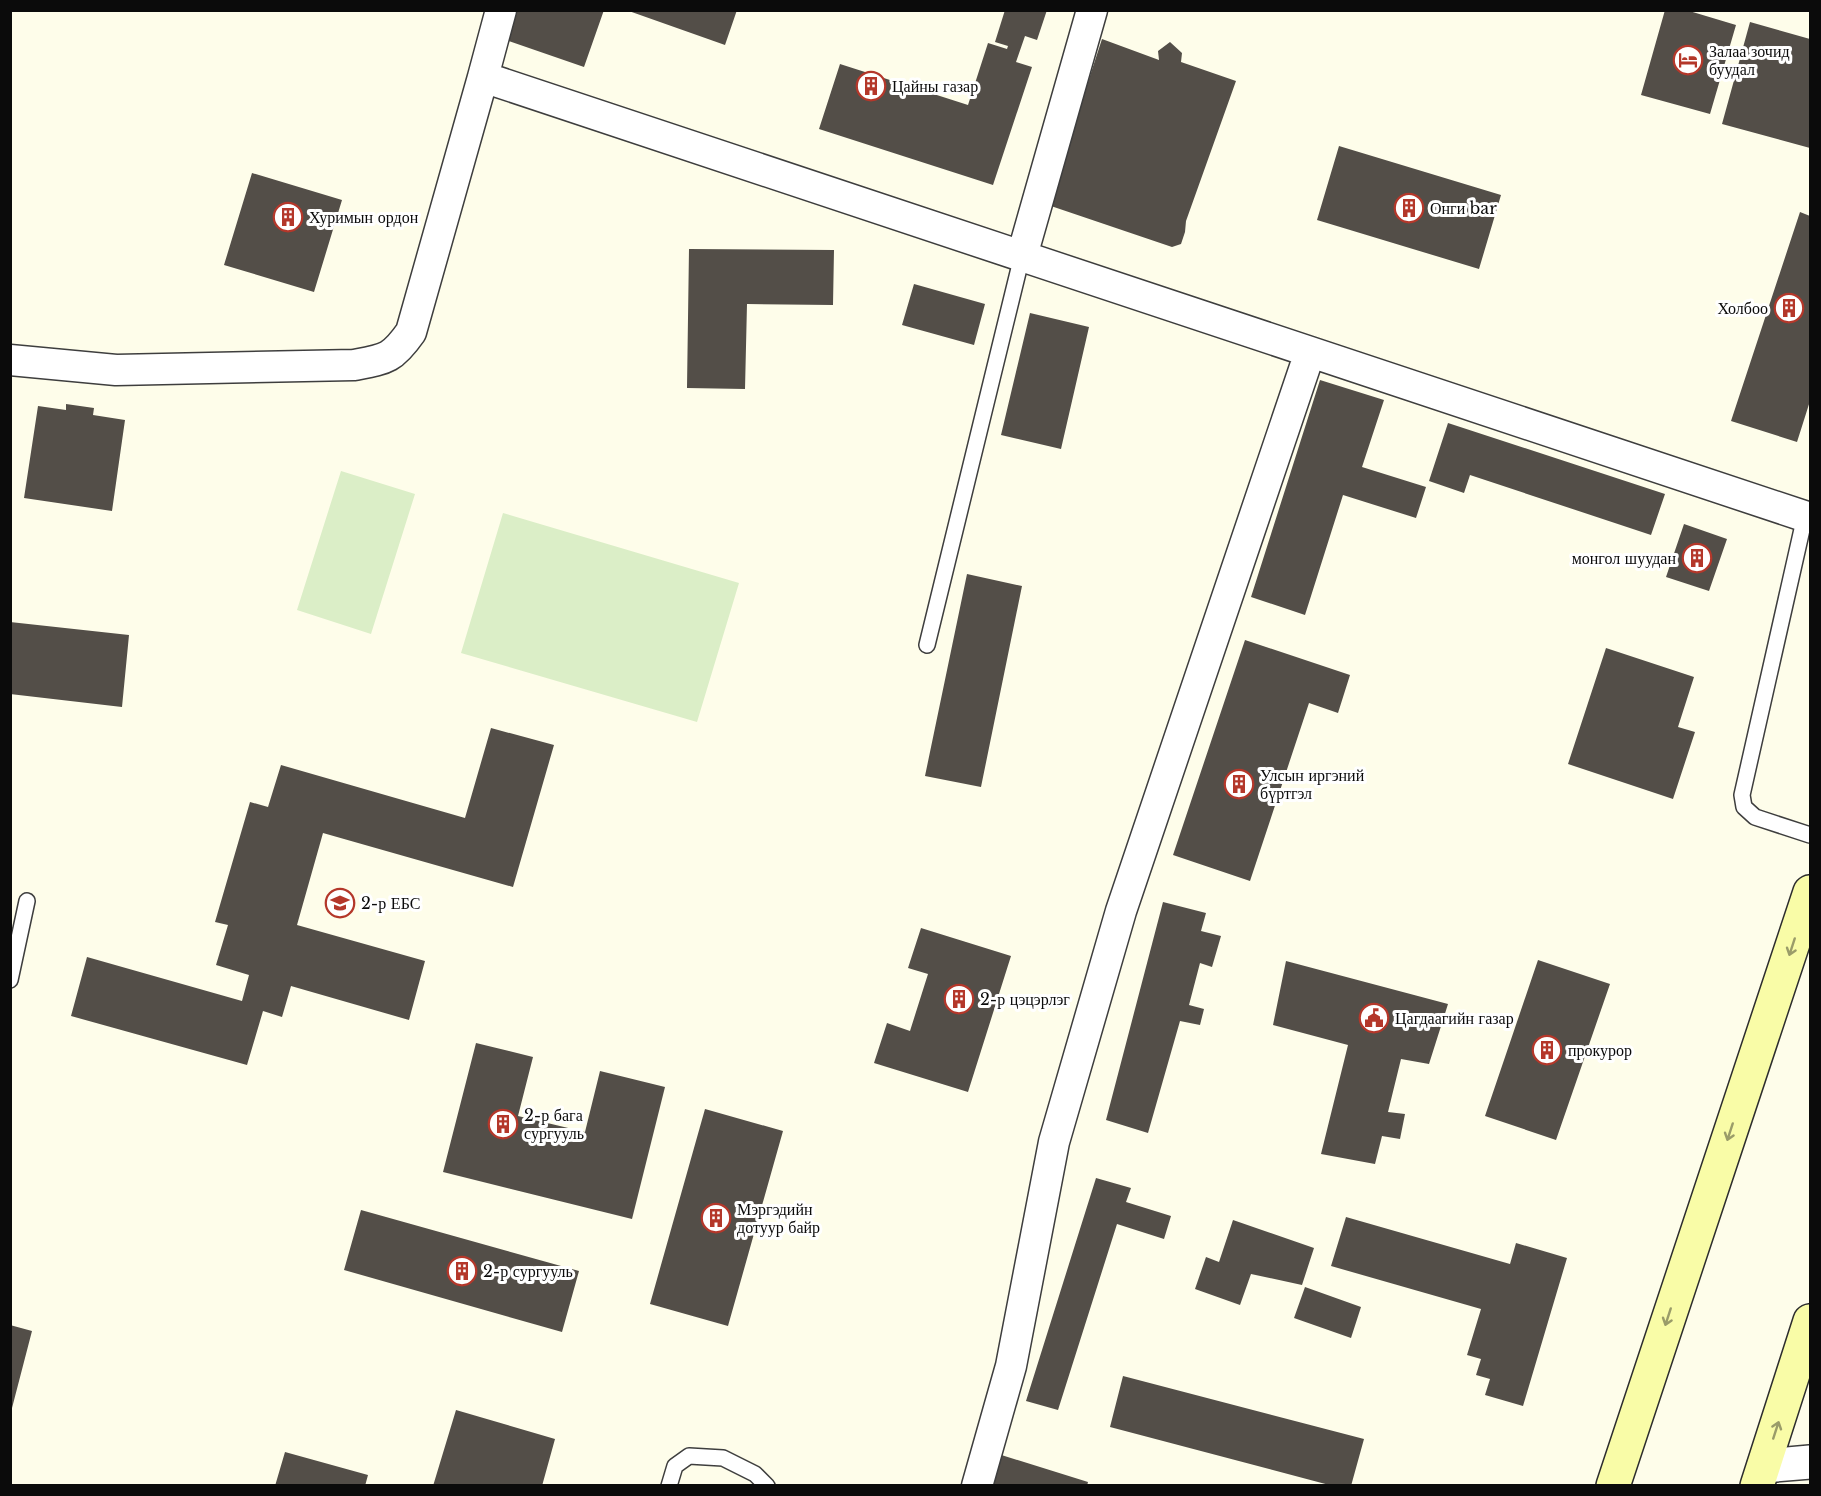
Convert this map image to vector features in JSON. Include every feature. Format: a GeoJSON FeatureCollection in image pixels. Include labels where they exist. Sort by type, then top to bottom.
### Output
{"type":"FeatureCollection","features":[{"type":"Feature","properties":{"kind":"main road"},"geometry":{"type":"LineString","coordinates":[[1613,1485],[1810,892]]}},
{"type":"Feature","properties":{"kind":"main road"},"geometry":{"type":"LineString","coordinates":[[1760,1476],[1810,1321]]}},
{"type":"Feature","properties":{"kind":"street"},"geometry":{"type":"LineString","coordinates":[[10,360],[116,370],[354,365],[384,359],[398,351],[411,332],[501,10]]}},
{"type":"Feature","properties":{"kind":"street"},"geometry":{"type":"LineString","coordinates":[[1022,256],[1092,10]]}},
{"type":"Feature","properties":{"kind":"street"},"geometry":{"type":"LineString","coordinates":[[483,77],[1808,517]]}},
{"type":"Feature","properties":{"kind":"street"},"geometry":{"type":"LineString","coordinates":[[977,1485],[1011,1365],[1054,1142],[1121,911],[1310,352]]}},
{"type":"Feature","properties":{"kind":"street"},"geometry":{"type":"LineString","coordinates":[[1760,1476],[1810,1462]]}},
{"type":"Feature","properties":{"kind":"lane"},"geometry":{"type":"LineString","coordinates":[[927,645],[1022,256]]}},
{"type":"Feature","properties":{"kind":"lane"},"geometry":{"type":"LineString","coordinates":[[1808,517],[1742,795],[1744,807],[1755,818],[1810,835]]}},
{"type":"Feature","properties":{"kind":"lane"},"geometry":{"type":"LineString","coordinates":[[10,980],[27,901]]}},
{"type":"Feature","properties":{"kind":"lane"},"geometry":{"type":"LineString","coordinates":[[669,1485],[675,1466],[689,1456],[723,1458],[755,1474],[767,1485]]}},
{"type":"Feature","properties":{"kind":"green space"},"geometry":{"type":"Polygon","coordinates":[[[341,471],[415,494],[371,634],[297,610],[341,471]]]}},
{"type":"Feature","properties":{"kind":"green space"},"geometry":{"type":"Polygon","coordinates":[[[503,513],[739,583],[697,722],[461,653],[503,513]]]}},
{"type":"Feature","properties":{"kind":"building"},"geometry":{"type":"Polygon","coordinates":[[[512,10],[604,10],[584,67],[503,39],[512,10]]]}},
{"type":"Feature","properties":{"kind":"building"},"geometry":{"type":"Polygon","coordinates":[[[626,10],[737,10],[725,45],[626,10]]]}},
{"type":"Feature","properties":{"kind":"building","name":"Цайны газар"},"geometry":{"type":"Polygon","coordinates":[[[1005,10],[1047,10],[1037,40],[1025,36],[1016,62],[1032,67],[993,185],[819,129],[840,64],[968,105],[988,43],[1007,49],[1008,46],[995,42],[1005,10]]]}},
{"type":"Feature","properties":{"kind":"building","name":"Залаа зочид буудал"},"geometry":{"type":"Polygon","coordinates":[[[1665,10],[1686,10],[1736,25],[1710,114],[1641,95],[1665,10]]]}},
{"type":"Feature","properties":{"kind":"building"},"geometry":{"type":"Polygon","coordinates":[[[1750,22],[1810,39],[1810,148],[1722,124],[1750,22]]]}},
{"type":"Feature","properties":{"kind":"building"},"geometry":{"type":"Polygon","coordinates":[[[1102,39],[1159,60],[1158,51],[1170,42],[1182,53],[1181,62],[1236,81],[1186,221],[1181,244],[1172,247],[1048,205],[1102,39]]]}},
{"type":"Feature","properties":{"kind":"building","name":"Онги bar"},"geometry":{"type":"Polygon","coordinates":[[[1339,146],[1501,195],[1479,269],[1317,220],[1339,146]]]}},
{"type":"Feature","properties":{"kind":"building","name":"Хуримын ордон"},"geometry":{"type":"Polygon","coordinates":[[[252,173],[342,200],[314,292],[224,265],[252,173]]]}},
{"type":"Feature","properties":{"kind":"building","name":"Холбоо"},"geometry":{"type":"Polygon","coordinates":[[[1800,212],[1810,216],[1810,401],[1797,442],[1731,421],[1800,212]]]}},
{"type":"Feature","properties":{"kind":"building"},"geometry":{"type":"Polygon","coordinates":[[[689,249],[834,250],[833,305],[747,304],[745,389],[687,388],[689,249]]]}},
{"type":"Feature","properties":{"kind":"building"},"geometry":{"type":"Polygon","coordinates":[[[914,284],[985,304],[974,345],[902,325],[914,284]]]}},
{"type":"Feature","properties":{"kind":"building"},"geometry":{"type":"Polygon","coordinates":[[[1030,313],[1089,327],[1061,449],[1001,435],[1030,313]]]}},
{"type":"Feature","properties":{"kind":"building"},"geometry":{"type":"Polygon","coordinates":[[[1320,380],[1384,400],[1362,467],[1426,487],[1416,518],[1343,495],[1305,615],[1251,597],[1320,380]]]}},
{"type":"Feature","properties":{"kind":"building"},"geometry":{"type":"Polygon","coordinates":[[[66,404],[94,408],[93,415],[125,420],[112,511],[24,498],[38,406],[66,410],[66,404]]]}},
{"type":"Feature","properties":{"kind":"building"},"geometry":{"type":"Polygon","coordinates":[[[1448,423],[1665,494],[1651,535],[1470,475],[1464,493],[1429,481],[1448,423]]]}},
{"type":"Feature","properties":{"kind":"building","name":"монгол шуудан"},"geometry":{"type":"Polygon","coordinates":[[[1684,524],[1727,539],[1709,591],[1666,577],[1684,524]]]}},
{"type":"Feature","properties":{"kind":"building"},"geometry":{"type":"Polygon","coordinates":[[[967,574],[1022,586],[981,787],[925,776],[967,574]]]}},
{"type":"Feature","properties":{"kind":"building"},"geometry":{"type":"Polygon","coordinates":[[[10,622],[129,635],[122,707],[10,694],[10,622]]]}},
{"type":"Feature","properties":{"kind":"building","name":"Улсын иргэний бүртгэл"},"geometry":{"type":"Polygon","coordinates":[[[1245,640],[1350,675],[1338,713],[1309,703],[1250,881],[1173,855],[1245,640]]]}},
{"type":"Feature","properties":{"kind":"building"},"geometry":{"type":"Polygon","coordinates":[[[1606,648],[1694,677],[1678,727],[1695,732],[1673,799],[1568,764],[1606,648]]]}},
{"type":"Feature","properties":{"kind":"building"},"geometry":{"type":"Polygon","coordinates":[[[491,728],[554,745],[513,887],[323,833],[297,925],[425,961],[409,1020],[291,986],[282,1017],[263,1011],[247,1065],[71,1016],[87,957],[242,1001],[249,975],[216,965],[228,925],[215,922],[250,802],[268,807],[281,765],[465,818],[491,728]]]}},
{"type":"Feature","properties":{"kind":"building"},"geometry":{"type":"Polygon","coordinates":[[[1163,902],[1206,913],[1201,931],[1221,936],[1212,967],[1200,963],[1189,1005],[1204,1009],[1200,1025],[1180,1021],[1148,1133],[1106,1120],[1163,902]]]}},
{"type":"Feature","properties":{"kind":"building","name":"2-р цэцэрлэг"},"geometry":{"type":"Polygon","coordinates":[[[921,928],[1011,956],[968,1092],[874,1063],[887,1023],[910,1031],[928,974],[908,968],[921,928]]]}},
{"type":"Feature","properties":{"kind":"building","name":"прокурор"},"geometry":{"type":"Polygon","coordinates":[[[1538,960],[1610,984],[1556,1140],[1485,1116],[1538,960]]]}},
{"type":"Feature","properties":{"kind":"building"},"geometry":{"type":"Polygon","coordinates":[[[1286,961],[1448,1004],[1429,1064],[1401,1059],[1388,1112],[1405,1114],[1400,1139],[1382,1136],[1375,1164],[1321,1154],[1348,1045],[1273,1025],[1286,961]]]}},
{"type":"Feature","properties":{"kind":"building","name":"2-р бага сургууль"},"geometry":{"type":"Polygon","coordinates":[[[476,1043],[533,1057],[518,1116],[585,1132],[600,1071],[665,1087],[632,1219],[443,1172],[476,1043]]]}},
{"type":"Feature","properties":{"kind":"building","name":"Мэргэдийн дотуур байр"},"geometry":{"type":"Polygon","coordinates":[[[705,1109],[783,1131],[728,1326],[650,1304],[705,1109]]]}},
{"type":"Feature","properties":{"kind":"building"},"geometry":{"type":"Polygon","coordinates":[[[1096,1178],[1131,1188],[1126,1202],[1171,1216],[1164,1239],[1117,1224],[1058,1410],[1026,1401],[1096,1178]]]}},
{"type":"Feature","properties":{"kind":"building","name":"2-р сургууль"},"geometry":{"type":"Polygon","coordinates":[[[361,1210],[579,1271],[562,1332],[344,1270],[361,1210]]]}},
{"type":"Feature","properties":{"kind":"building"},"geometry":{"type":"Polygon","coordinates":[[[1346,1217],[1510,1264],[1516,1243],[1567,1258],[1523,1406],[1485,1395],[1490,1379],[1476,1375],[1481,1359],[1467,1355],[1481,1309],[1331,1266],[1346,1217]]]}},
{"type":"Feature","properties":{"kind":"building"},"geometry":{"type":"Polygon","coordinates":[[[1233,1220],[1314,1248],[1302,1285],[1251,1274],[1240,1305],[1195,1289],[1206,1257],[1219,1262],[1233,1220]]]}},
{"type":"Feature","properties":{"kind":"building"},"geometry":{"type":"Polygon","coordinates":[[[1305,1287],[1361,1307],[1351,1338],[1294,1318],[1305,1287]]]}},
{"type":"Feature","properties":{"kind":"building"},"geometry":{"type":"Polygon","coordinates":[[[10,1325],[32,1331],[12,1408],[10,1407],[10,1325]]]}},
{"type":"Feature","properties":{"kind":"building"},"geometry":{"type":"Polygon","coordinates":[[[1123,1376],[1364,1439],[1351,1486],[1333,1486],[1110,1427],[1123,1376]]]}},
{"type":"Feature","properties":{"kind":"building"},"geometry":{"type":"Polygon","coordinates":[[[456,1410],[555,1439],[542,1486],[433,1486],[456,1410]]]}},
{"type":"Feature","properties":{"kind":"building"},"geometry":{"type":"Polygon","coordinates":[[[285,1452],[368,1475],[365,1486],[275,1486],[285,1452]]]}},
{"type":"Feature","properties":{"kind":"building"},"geometry":{"type":"Polygon","coordinates":[[[995,1453],[1088,1482],[1087,1486],[984,1486],[995,1453]]]}},
{"type":"Feature","properties":{"kind":"place","name":"Залаа зочид буудал"},"geometry":{"type":"Point","coordinates":[1688,60]}},
{"type":"Feature","properties":{"kind":"place","name":"Цайны газар"},"geometry":{"type":"Point","coordinates":[871,86]}},
{"type":"Feature","properties":{"kind":"place","name":"Онги bar"},"geometry":{"type":"Point","coordinates":[1409,208]}},
{"type":"Feature","properties":{"kind":"place","name":"Хуримын ордон"},"geometry":{"type":"Point","coordinates":[288,217]}},
{"type":"Feature","properties":{"kind":"place","name":"Холбоо"},"geometry":{"type":"Point","coordinates":[1789,308]}},
{"type":"Feature","properties":{"kind":"place","name":"монгол шуудан"},"geometry":{"type":"Point","coordinates":[1697,558]}},
{"type":"Feature","properties":{"kind":"place","name":"Улсын иргэний бүртгэл"},"geometry":{"type":"Point","coordinates":[1239,784]}},
{"type":"Feature","properties":{"kind":"place","name":"2-р ЕБС"},"geometry":{"type":"Point","coordinates":[340,903]}},
{"type":"Feature","properties":{"kind":"place","name":"2-р цэцэрлэг"},"geometry":{"type":"Point","coordinates":[959,999]}},
{"type":"Feature","properties":{"kind":"place","name":"Цагдаагийн газар"},"geometry":{"type":"Point","coordinates":[1374,1018]}},
{"type":"Feature","properties":{"kind":"place","name":"прокурор"},"geometry":{"type":"Point","coordinates":[1547,1050]}},
{"type":"Feature","properties":{"kind":"place","name":"2-р бага сургууль"},"geometry":{"type":"Point","coordinates":[503,1124]}},
{"type":"Feature","properties":{"kind":"place","name":"Мэргэдийн дотуур байр"},"geometry":{"type":"Point","coordinates":[716,1218]}},
{"type":"Feature","properties":{"kind":"place","name":"2-р сургууль"},"geometry":{"type":"Point","coordinates":[462,1271]}}]}
